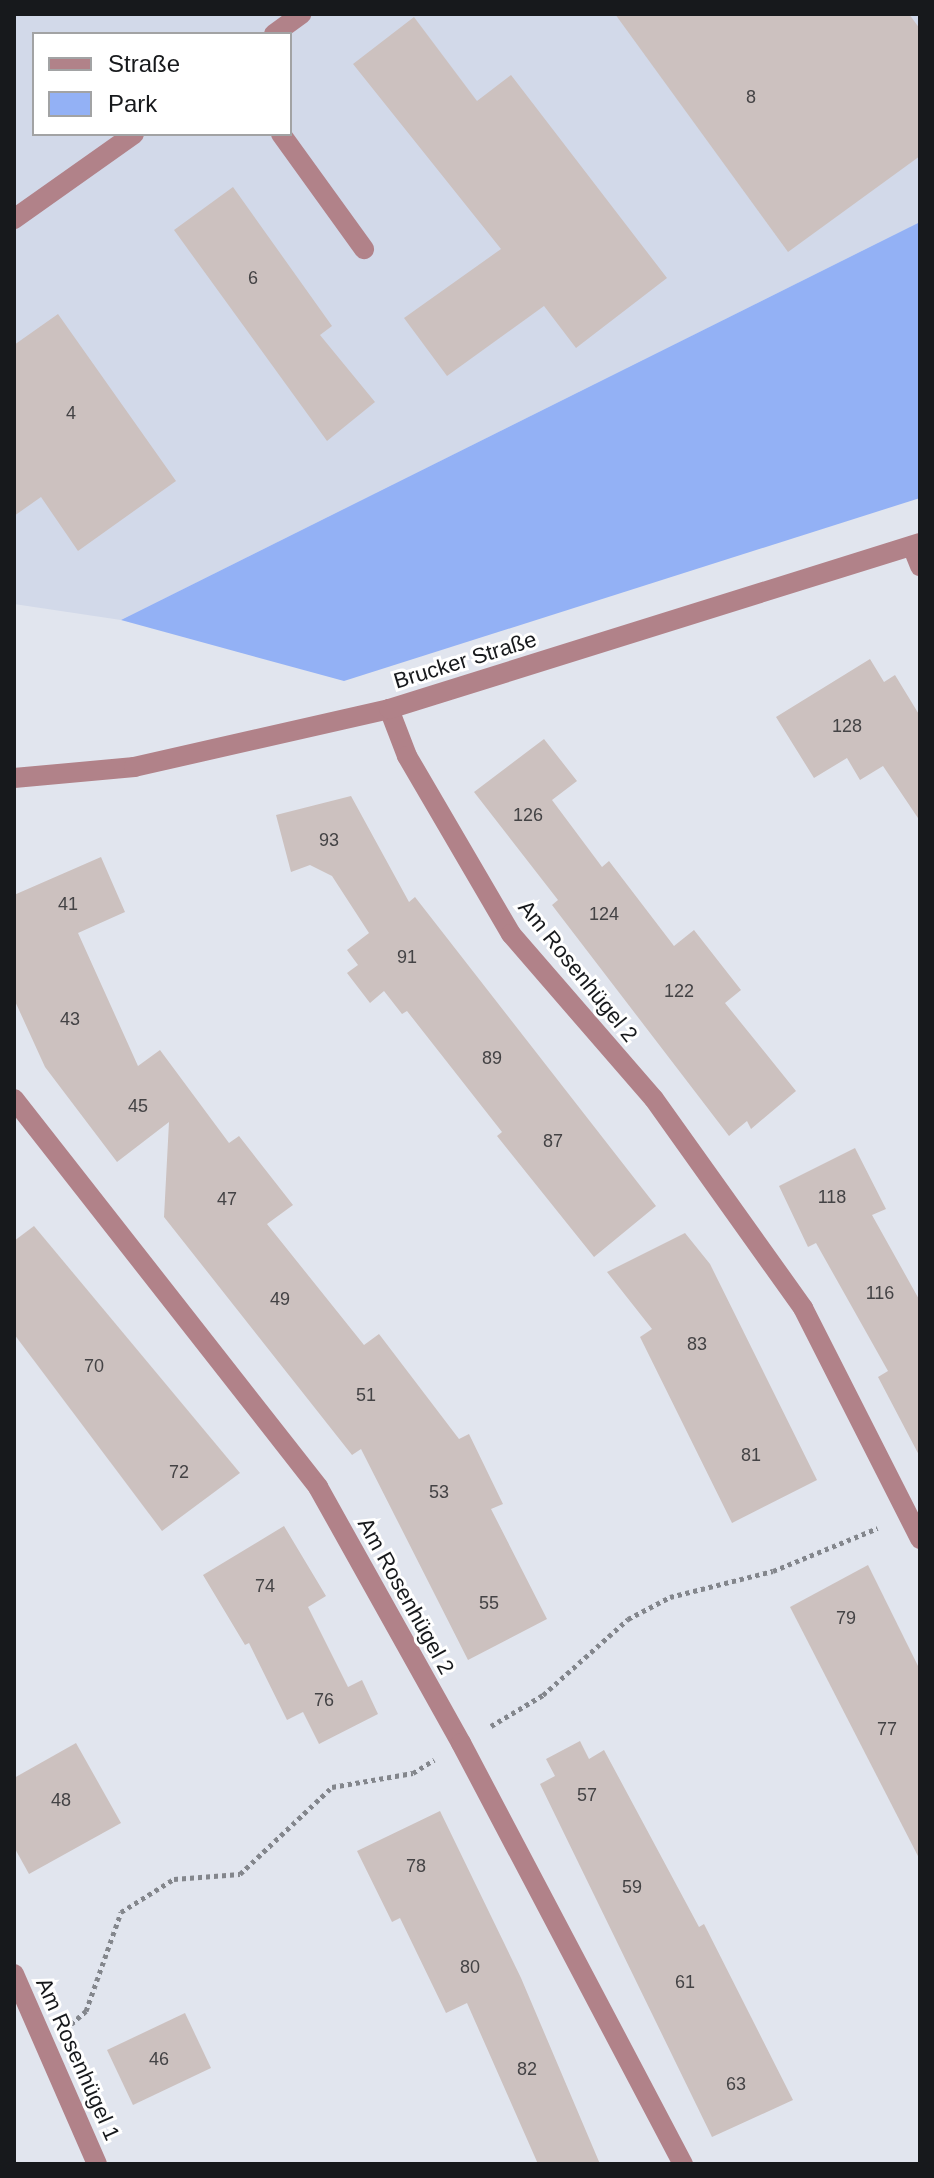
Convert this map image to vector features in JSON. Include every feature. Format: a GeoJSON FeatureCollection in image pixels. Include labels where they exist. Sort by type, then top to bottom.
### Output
{"type":"FeatureCollection","features":[{"type":"Feature","properties":{"kind":"street"},"geometry":{"type":"LineString","coordinates":[[277,32],[302,14]]}},
{"type":"Feature","properties":{"kind":"street"},"geometry":{"type":"LineString","coordinates":[[14,219],[131,136]]}},
{"type":"Feature","properties":{"kind":"street"},"geometry":{"type":"LineString","coordinates":[[282,136],[364,249]]}},
{"type":"Feature","properties":{"kind":"street"},"geometry":{"type":"LineString","coordinates":[[916,544],[920,566]]}},
{"type":"Feature","properties":{"kind":"street","name":"Brucker Straße"},"geometry":{"type":"LineString","coordinates":[[14,778],[134,767],[389,709],[916,544]]}},
{"type":"Feature","properties":{"kind":"street","name":"Am Rosenhügel 2"},"geometry":{"type":"LineString","coordinates":[[389,709],[407,756],[511,934],[654,1099],[803,1308],[920,1539]]}},
{"type":"Feature","properties":{"kind":"street","name":"Am Rosenhügel 2"},"geometry":{"type":"LineString","coordinates":[[14,1099],[318,1487],[461,1743],[683,2164]]}},
{"type":"Feature","properties":{"kind":"street","name":"Am Rosenhügel 1"},"geometry":{"type":"LineString","coordinates":[[14,1974],[97,2164]]}},
{"type":"Feature","properties":{"kind":"shaded area"},"geometry":{"type":"Polygon","coordinates":[[[14,14],[920,14],[920,222],[121,620],[14,604],[14,14]]]}},
{"type":"Feature","properties":{"kind":"green space"},"geometry":{"type":"Polygon","coordinates":[[[920,222],[920,498],[344,681],[121,620],[920,222]]]}},
{"type":"Feature","properties":{"kind":"building"},"geometry":{"type":"Polygon","coordinates":[[[615,14],[909,14],[920,29],[920,156],[788,252],[615,14]]]}},
{"type":"Feature","properties":{"kind":"building"},"geometry":{"type":"Polygon","coordinates":[[[414,17],[477,101],[511,75],[667,278],[576,348],[544,306],[447,376],[404,318],[501,249],[353,64],[414,17]]]}},
{"type":"Feature","properties":{"kind":"building"},"geometry":{"type":"Polygon","coordinates":[[[233,187],[332,326],[320,335],[375,402],[327,441],[174,230],[233,187]]]}},
{"type":"Feature","properties":{"kind":"building"},"geometry":{"type":"Polygon","coordinates":[[[58,314],[176,481],[78,551],[41,497],[14,516],[14,345],[58,314]]]}},
{"type":"Feature","properties":{"kind":"building"},"geometry":{"type":"Polygon","coordinates":[[[870,659],[884,682],[895,675],[920,716],[920,821],[883,766],[860,780],[847,758],[814,778],[776,717],[870,659]]]}},
{"type":"Feature","properties":{"kind":"building"},"geometry":{"type":"Polygon","coordinates":[[[544,739],[577,781],[552,800],[602,867],[609,861],[674,946],[694,930],[741,990],[725,1003],[796,1091],[751,1129],[747,1121],[729,1136],[552,905],[558,900],[474,792],[544,739]]]}},
{"type":"Feature","properties":{"kind":"building"},"geometry":{"type":"Polygon","coordinates":[[[351,796],[409,902],[415,897],[656,1206],[594,1257],[497,1136],[502,1132],[407,1011],[402,1014],[384,991],[370,1003],[347,973],[358,965],[347,950],[369,933],[332,876],[310,865],[291,872],[276,815],[351,796]]]}},
{"type":"Feature","properties":{"kind":"building"},"geometry":{"type":"Polygon","coordinates":[[[101,857],[125,912],[78,933],[138,1066],[160,1050],[229,1143],[239,1136],[293,1205],[267,1224],[364,1345],[379,1334],[459,1439],[469,1434],[503,1504],[491,1509],[547,1619],[468,1660],[361,1449],[352,1455],[164,1217],[169,1122],[117,1162],[45,1067],[14,999],[14,895],[101,857]]]}},
{"type":"Feature","properties":{"kind":"building"},"geometry":{"type":"Polygon","coordinates":[[[855,1148],[886,1209],[872,1215],[920,1301],[920,1457],[878,1377],[888,1371],[816,1243],[808,1247],[779,1186],[855,1148]]]}},
{"type":"Feature","properties":{"kind":"building"},"geometry":{"type":"Polygon","coordinates":[[[34,1226],[240,1473],[162,1531],[14,1334],[14,1241],[34,1226]]]}},
{"type":"Feature","properties":{"kind":"building"},"geometry":{"type":"Polygon","coordinates":[[[685,1233],[710,1264],[817,1480],[732,1523],[640,1337],[652,1329],[607,1272],[685,1233]]]}},
{"type":"Feature","properties":{"kind":"building"},"geometry":{"type":"Polygon","coordinates":[[[284,1526],[326,1596],[308,1607],[348,1687],[362,1680],[378,1714],[319,1744],[303,1712],[287,1720],[249,1643],[245,1645],[203,1575],[284,1526]]]}},
{"type":"Feature","properties":{"kind":"building"},"geometry":{"type":"Polygon","coordinates":[[[868,1565],[920,1670],[920,1860],[790,1607],[868,1565]]]}},
{"type":"Feature","properties":{"kind":"building"},"geometry":{"type":"Polygon","coordinates":[[[580,1741],[589,1759],[604,1750],[699,1927],[704,1924],[793,2100],[712,2137],[540,1784],[555,1776],[546,1759],[580,1741]]]}},
{"type":"Feature","properties":{"kind":"building"},"geometry":{"type":"Polygon","coordinates":[[[76,1743],[121,1823],[29,1874],[14,1847],[14,1778],[76,1743]]]}},
{"type":"Feature","properties":{"kind":"building"},"geometry":{"type":"Polygon","coordinates":[[[440,1811],[521,1978],[600,2164],[538,2164],[467,2003],[446,2013],[400,1918],[392,1922],[357,1851],[440,1811]]]}},
{"type":"Feature","properties":{"kind":"building"},"geometry":{"type":"Polygon","coordinates":[[[185,2013],[211,2068],[133,2105],[107,2050],[185,2013]]]}}]}
